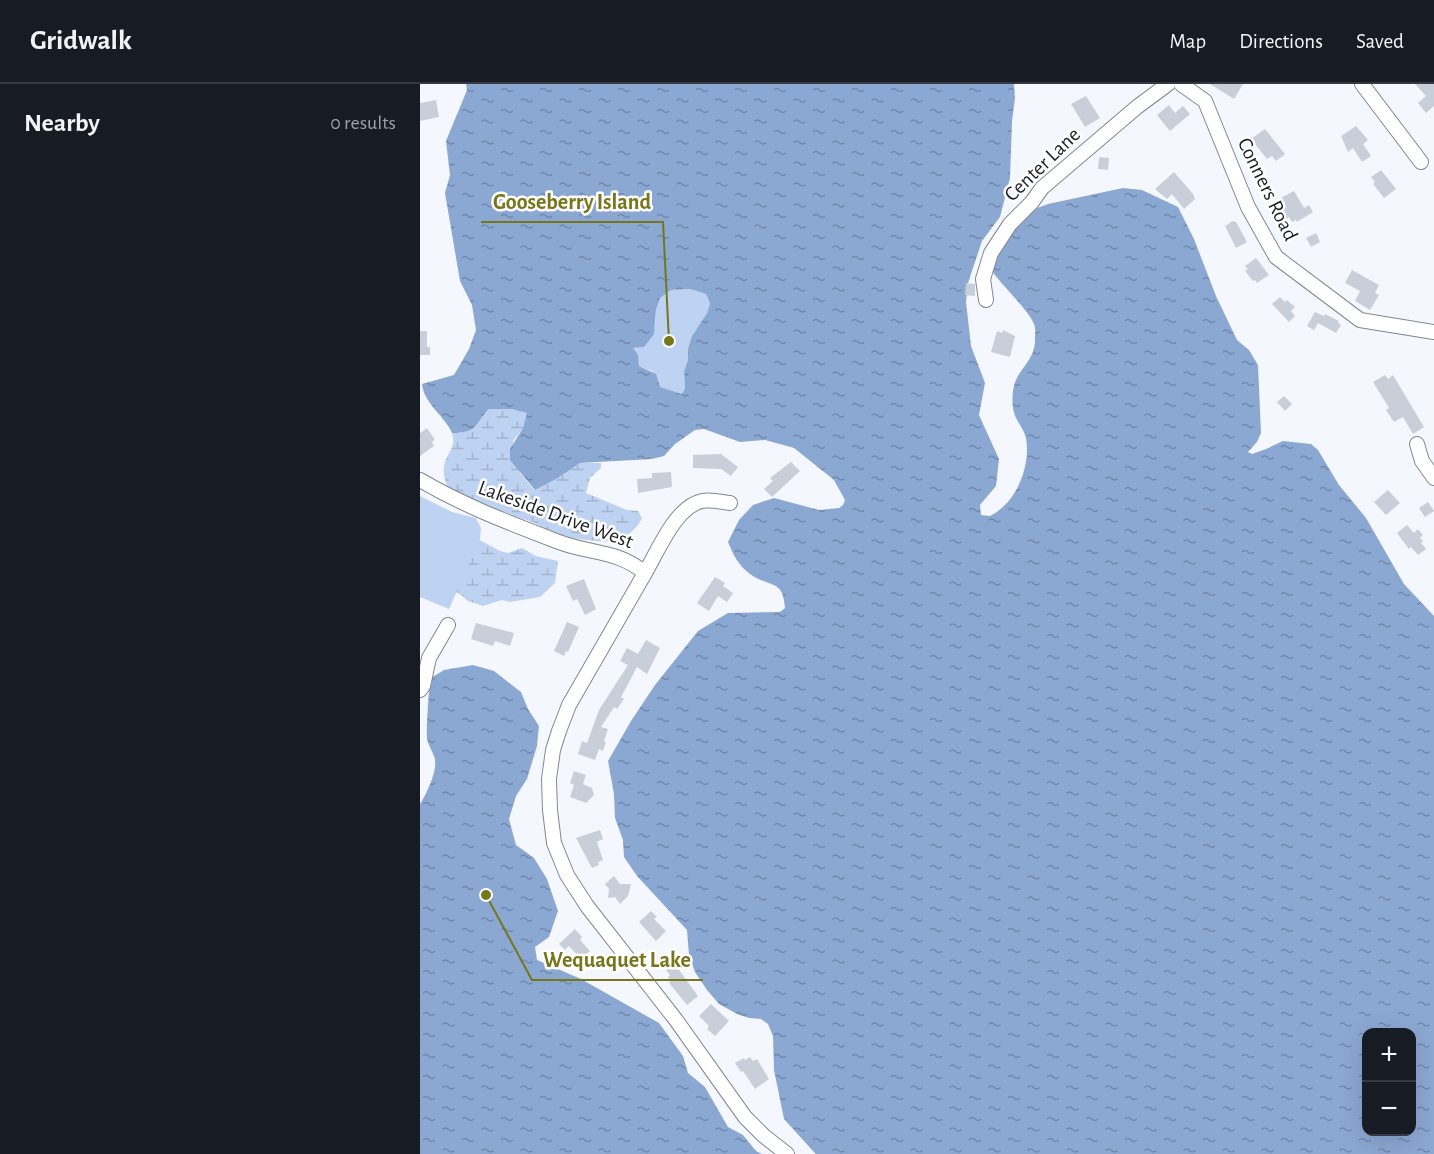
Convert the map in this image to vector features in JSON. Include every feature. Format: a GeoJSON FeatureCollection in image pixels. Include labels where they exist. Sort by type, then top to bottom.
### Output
{"type":"FeatureCollection","features":[{"type":"Feature","properties":{"kind":"street","name":"Center Lane"},"geometry":{"type":"LineString","coordinates":[[986,300],[983,279],[991,253],[1010,224],[1032,202],[1042,188],[1137,107],[1168,84]]}},
{"type":"Feature","properties":{"kind":"street","name":"Conners Road"},"geometry":{"type":"LineString","coordinates":[[1181,84],[1204,102],[1248,207],[1276,256],[1360,320],[1434,332]]}},
{"type":"Feature","properties":{"kind":"street"},"geometry":{"type":"LineString","coordinates":[[1362,84],[1421,162]]}},
{"type":"Feature","properties":{"kind":"street"},"geometry":{"type":"LineString","coordinates":[[1417,444],[1422,461],[1434,478]]}},
{"type":"Feature","properties":{"kind":"street","name":"Lakeside Drive West"},"geometry":{"type":"LineString","coordinates":[[420,480],[474,509],[562,543],[618,556],[645,573]]}},
{"type":"Feature","properties":{"kind":"street","name":"Lakeside Drive West"},"geometry":{"type":"LineString","coordinates":[[730,503],[700,501],[682,513],[645,573],[569,705],[553,750],[549,779],[550,810],[554,843],[567,875],[587,906],[676,1020],[745,1116],[764,1136],[787,1154]]}},
{"type":"Feature","properties":{"kind":"street"},"geometry":{"type":"LineString","coordinates":[[420,690],[423,686],[429,658],[448,625]]}},
{"type":"Feature","properties":{"kind":"green space"},"geometry":{"type":"Polygon","coordinates":[[[690,289],[706,294],[710,303],[707,313],[692,336],[684,371],[685,388],[682,394],[659,387],[652,371],[639,366],[632,348],[644,347],[655,328],[656,310],[660,298],[671,290],[690,289]]]}},
{"type":"Feature","properties":{"kind":"green space"},"geometry":{"type":"Polygon","coordinates":[[[489,409],[528,413],[523,428],[513,441],[520,473],[534,490],[580,463],[601,463],[601,468],[590,478],[586,493],[627,510],[638,511],[642,518],[636,528],[622,539],[613,541],[559,536],[535,523],[506,512],[485,508],[448,488],[444,469],[452,446],[452,433],[472,429],[489,409]]]}},
{"type":"Feature","properties":{"kind":"green space"},"geometry":{"type":"Polygon","coordinates":[[[420,496],[452,512],[476,518],[481,528],[480,539],[449,609],[420,597],[420,496]]]}},
{"type":"Feature","properties":{"kind":"green space"},"geometry":{"type":"Polygon","coordinates":[[[420,517],[472,536],[500,551],[508,553],[522,548],[536,556],[558,561],[555,583],[540,597],[510,602],[502,600],[483,606],[468,601],[430,577],[420,517]]]}},
{"type":"Feature","properties":{"kind":"water"},"geometry":{"type":"Polygon","coordinates":[[[466,84],[1014,84],[1010,178],[1000,217],[982,241],[968,283],[966,302],[971,346],[985,383],[979,415],[999,459],[996,486],[980,505],[981,515],[990,516],[999,510],[1014,493],[1024,472],[1026,438],[1015,415],[1013,394],[1018,376],[1032,353],[1035,327],[1027,313],[994,274],[991,265],[1024,213],[1048,204],[1123,188],[1142,190],[1178,207],[1237,340],[1249,350],[1258,365],[1261,433],[1248,452],[1252,454],[1283,441],[1311,444],[1318,450],[1339,485],[1366,518],[1404,584],[1434,616],[1434,1154],[816,1154],[813,1151],[784,1119],[774,1070],[773,1036],[768,1024],[761,1019],[737,1014],[719,1004],[695,972],[689,955],[687,930],[637,876],[624,857],[623,840],[615,818],[614,794],[608,761],[655,685],[698,631],[728,613],[780,612],[785,608],[784,598],[778,588],[750,574],[734,556],[728,542],[739,520],[753,505],[774,498],[819,510],[839,508],[845,500],[834,480],[794,448],[765,440],[740,442],[704,429],[695,430],[675,444],[664,456],[652,459],[580,463],[535,490],[510,460],[510,449],[523,428],[527,413],[511,409],[489,409],[472,429],[452,433],[427,398],[422,384],[454,375],[469,349],[476,330],[472,305],[460,281],[445,193],[450,175],[446,141],[467,90],[466,84]],[[690,289],[671,290],[660,298],[656,310],[654,334],[644,347],[633,348],[638,355],[639,366],[656,374],[660,387],[682,394],[685,388],[684,371],[688,360],[688,349],[692,336],[707,313],[710,303],[706,294],[690,289]]]}},
{"type":"Feature","properties":{"kind":"water"},"geometry":{"type":"Polygon","coordinates":[[[473,665],[494,671],[521,692],[539,726],[537,746],[527,779],[516,796],[509,819],[516,845],[534,858],[547,879],[558,911],[549,937],[535,947],[537,960],[581,979],[659,1023],[683,1056],[688,1073],[705,1087],[728,1127],[743,1135],[756,1151],[762,1154],[420,1154],[420,804],[435,765],[427,738],[429,688],[431,678],[444,670],[473,665]]]}},
{"type":"Feature","properties":{"kind":"building"},"geometry":{"type":"Polygon","coordinates":[[[1210,84],[1243,84],[1234,99],[1210,84]]]}},
{"type":"Feature","properties":{"kind":"building"},"geometry":{"type":"Polygon","coordinates":[[[1415,84],[1434,84],[1434,106],[1426,113],[1418,103],[1426,96],[1415,84]]]}},
{"type":"Feature","properties":{"kind":"building"},"geometry":{"type":"Polygon","coordinates":[[[1086,96],[1100,118],[1085,127],[1071,104],[1086,96]]]}},
{"type":"Feature","properties":{"kind":"building"},"geometry":{"type":"Polygon","coordinates":[[[436,100],[439,117],[420,121],[420,103],[436,100]]]}},
{"type":"Feature","properties":{"kind":"building"},"geometry":{"type":"Polygon","coordinates":[[[1169,105],[1175,113],[1183,106],[1190,114],[1170,131],[1157,115],[1169,105]]]}},
{"type":"Feature","properties":{"kind":"building"},"geometry":{"type":"Polygon","coordinates":[[[1356,126],[1368,140],[1363,144],[1371,156],[1362,162],[1353,148],[1348,152],[1341,136],[1356,126]]]}},
{"type":"Feature","properties":{"kind":"building"},"geometry":{"type":"Polygon","coordinates":[[[1265,129],[1285,154],[1276,161],[1272,156],[1267,159],[1251,139],[1265,129]]]}},
{"type":"Feature","properties":{"kind":"building"},"geometry":{"type":"Polygon","coordinates":[[[1099,157],[1109,158],[1108,170],[1098,169],[1099,157]]]}},
{"type":"Feature","properties":{"kind":"building"},"geometry":{"type":"Polygon","coordinates":[[[1381,170],[1396,189],[1384,198],[1373,184],[1375,182],[1371,177],[1381,170]]]}},
{"type":"Feature","properties":{"kind":"building"},"geometry":{"type":"Polygon","coordinates":[[[1174,172],[1195,199],[1184,209],[1172,194],[1167,199],[1155,189],[1174,172]]]}},
{"type":"Feature","properties":{"kind":"building"},"geometry":{"type":"Polygon","coordinates":[[[1294,191],[1304,208],[1309,205],[1313,212],[1297,222],[1296,220],[1292,222],[1289,217],[1286,219],[1277,200],[1294,191]]]}},
{"type":"Feature","properties":{"kind":"building"},"geometry":{"type":"Polygon","coordinates":[[[1233,221],[1236,222],[1247,242],[1236,248],[1225,226],[1233,221]]]}},
{"type":"Feature","properties":{"kind":"building"},"geometry":{"type":"Polygon","coordinates":[[[1316,233],[1320,242],[1311,247],[1306,238],[1316,233]]]}},
{"type":"Feature","properties":{"kind":"building"},"geometry":{"type":"Polygon","coordinates":[[[1256,258],[1269,275],[1257,283],[1245,271],[1248,269],[1245,266],[1256,258]]]}},
{"type":"Feature","properties":{"kind":"building"},"geometry":{"type":"Polygon","coordinates":[[[1352,270],[1379,285],[1375,293],[1379,295],[1370,310],[1355,301],[1360,291],[1345,283],[1352,270]]]}},
{"type":"Feature","properties":{"kind":"building"},"geometry":{"type":"Polygon","coordinates":[[[966,283],[975,284],[975,296],[965,295],[966,283]]]}},
{"type":"Feature","properties":{"kind":"building"},"geometry":{"type":"Polygon","coordinates":[[[1280,297],[1295,307],[1291,311],[1295,316],[1289,322],[1272,304],[1280,297]]]}},
{"type":"Feature","properties":{"kind":"building"},"geometry":{"type":"Polygon","coordinates":[[[1315,312],[1339,321],[1341,325],[1336,333],[1318,323],[1314,330],[1307,326],[1315,312]]]}},
{"type":"Feature","properties":{"kind":"building"},"geometry":{"type":"Polygon","coordinates":[[[1003,330],[1015,336],[1010,357],[991,352],[997,331],[1002,333],[1003,330]]]}},
{"type":"Feature","properties":{"kind":"building"},"geometry":{"type":"Polygon","coordinates":[[[420,331],[427,331],[427,347],[430,347],[430,355],[420,355],[420,331]]]}},
{"type":"Feature","properties":{"kind":"building"},"geometry":{"type":"Polygon","coordinates":[[[1385,375],[1388,379],[1393,375],[1424,427],[1413,434],[1403,417],[1394,422],[1386,410],[1389,408],[1373,382],[1385,375]]]}},
{"type":"Feature","properties":{"kind":"building"},"geometry":{"type":"Polygon","coordinates":[[[1284,396],[1292,404],[1285,411],[1277,402],[1284,396]]]}},
{"type":"Feature","properties":{"kind":"building"},"geometry":{"type":"Polygon","coordinates":[[[427,428],[435,440],[432,442],[434,446],[420,456],[420,433],[427,428]]]}},
{"type":"Feature","properties":{"kind":"building"},"geometry":{"type":"Polygon","coordinates":[[[721,454],[738,467],[731,476],[721,469],[693,468],[693,455],[721,454]]]}},
{"type":"Feature","properties":{"kind":"building"},"geometry":{"type":"Polygon","coordinates":[[[791,462],[800,471],[772,497],[764,489],[773,481],[770,478],[791,462]]]}},
{"type":"Feature","properties":{"kind":"building"},"geometry":{"type":"Polygon","coordinates":[[[671,472],[672,487],[638,493],[637,479],[652,478],[652,473],[671,472]]]}},
{"type":"Feature","properties":{"kind":"building"},"geometry":{"type":"Polygon","coordinates":[[[1388,490],[1400,503],[1386,515],[1374,502],[1388,490]]]}},
{"type":"Feature","properties":{"kind":"building"},"geometry":{"type":"Polygon","coordinates":[[[1428,502],[1434,511],[1425,517],[1419,508],[1428,502]]]}},
{"type":"Feature","properties":{"kind":"building"},"geometry":{"type":"Polygon","coordinates":[[[1407,525],[1414,533],[1418,529],[1423,535],[1420,538],[1423,541],[1421,543],[1426,549],[1418,555],[1411,547],[1409,549],[1397,533],[1407,525]]]}},
{"type":"Feature","properties":{"kind":"building"},"geometry":{"type":"Polygon","coordinates":[[[715,577],[725,583],[723,586],[733,593],[727,602],[718,596],[709,611],[697,603],[715,577]]]}},
{"type":"Feature","properties":{"kind":"building"},"geometry":{"type":"Polygon","coordinates":[[[584,579],[596,609],[585,615],[577,599],[573,601],[566,586],[584,579]]]}},
{"type":"Feature","properties":{"kind":"building"},"geometry":{"type":"Polygon","coordinates":[[[567,622],[579,627],[564,656],[554,651],[567,622]]]}},
{"type":"Feature","properties":{"kind":"building"},"geometry":{"type":"Polygon","coordinates":[[[476,623],[514,633],[510,646],[495,641],[493,646],[471,639],[476,623]]]}},
{"type":"Feature","properties":{"kind":"building"},"geometry":{"type":"Polygon","coordinates":[[[646,640],[660,648],[647,674],[637,667],[621,697],[624,699],[617,709],[614,707],[601,727],[608,729],[603,751],[599,749],[595,760],[578,754],[582,741],[587,743],[599,710],[628,665],[620,661],[627,648],[638,654],[646,640]]]}},
{"type":"Feature","properties":{"kind":"building"},"geometry":{"type":"Polygon","coordinates":[[[574,771],[586,775],[583,784],[592,788],[594,795],[586,803],[570,797],[574,785],[570,783],[574,771]]]}},
{"type":"Feature","properties":{"kind":"building"},"geometry":{"type":"Polygon","coordinates":[[[600,830],[603,839],[597,842],[603,860],[592,868],[576,838],[600,830]]]}},
{"type":"Feature","properties":{"kind":"building"},"geometry":{"type":"Polygon","coordinates":[[[614,876],[620,884],[631,884],[628,896],[620,904],[615,897],[608,898],[609,889],[605,884],[614,876]]]}},
{"type":"Feature","properties":{"kind":"building"},"geometry":{"type":"Polygon","coordinates":[[[651,911],[657,917],[654,919],[666,931],[656,941],[639,922],[651,911]]]}},
{"type":"Feature","properties":{"kind":"building"},"geometry":{"type":"Polygon","coordinates":[[[575,929],[582,937],[580,940],[590,951],[581,959],[569,946],[565,950],[559,944],[575,929]]]}},
{"type":"Feature","properties":{"kind":"building"},"geometry":{"type":"Polygon","coordinates":[[[674,963],[698,996],[687,1005],[669,983],[670,975],[666,970],[674,963]]]}},
{"type":"Feature","properties":{"kind":"building"},"geometry":{"type":"Polygon","coordinates":[[[711,1004],[729,1021],[715,1036],[707,1029],[709,1026],[699,1016],[711,1004]]]}},
{"type":"Feature","properties":{"kind":"building"},"geometry":{"type":"Polygon","coordinates":[[[750,1057],[753,1061],[757,1059],[769,1079],[755,1089],[735,1063],[750,1057]]]}},
{"type":"Feature","properties":{"kind":"place","name":"Gooseberry Island"},"geometry":{"type":"Point","coordinates":[669,341]}},
{"type":"Feature","properties":{"kind":"place","name":"Wequaquet Lake"},"geometry":{"type":"Point","coordinates":[486,895]}}]}
